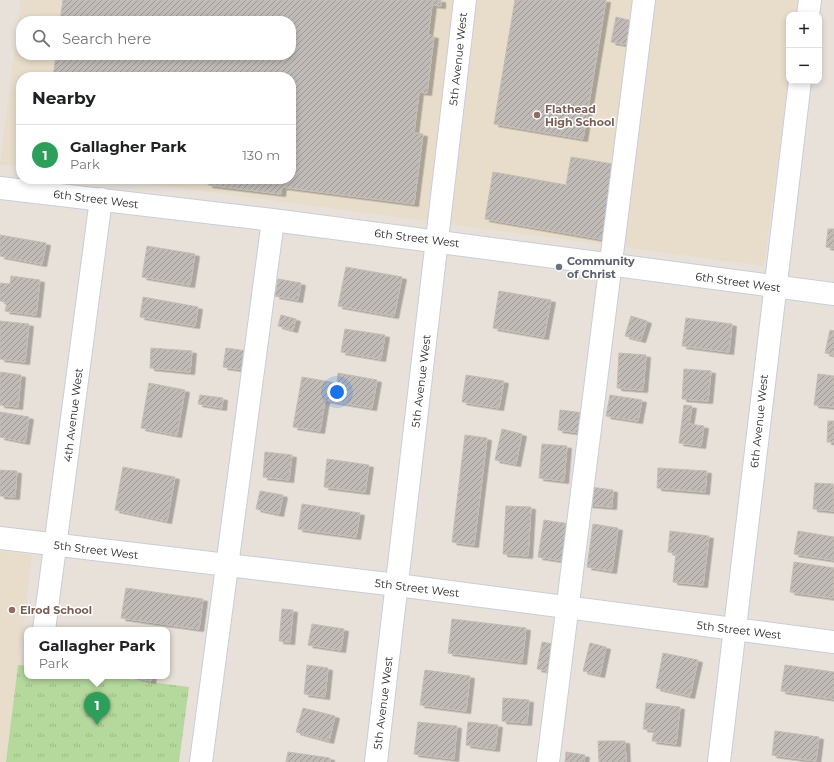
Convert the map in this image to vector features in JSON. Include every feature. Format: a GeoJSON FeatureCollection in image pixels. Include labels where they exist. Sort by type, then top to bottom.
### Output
{"type":"FeatureCollection","features":[{"type":"Feature","properties":{"kind":"street","name":"5th Avenue West"},"geometry":{"type":"LineString","coordinates":[[376,762],[465,0]]}},
{"type":"Feature","properties":{"kind":"street"},"geometry":{"type":"LineString","coordinates":[[548,762],[644,0]]}},
{"type":"Feature","properties":{"kind":"street"},"geometry":{"type":"LineString","coordinates":[[808,12],[810,0]]}},
{"type":"Feature","properties":{"kind":"street","name":"6th Avenue West"},"geometry":{"type":"LineString","coordinates":[[719,762],[736,630],[774,287],[800,84]]}},
{"type":"Feature","properties":{"kind":"street","name":"6th Street West"},"geometry":{"type":"LineString","coordinates":[[0,188],[273,220],[834,294]]}},
{"type":"Feature","properties":{"kind":"street","name":"4th Avenue West"},"geometry":{"type":"LineString","coordinates":[[44,627],[102,199]]}},
{"type":"Feature","properties":{"kind":"street"},"geometry":{"type":"LineString","coordinates":[[201,762],[273,220]]}},
{"type":"Feature","properties":{"kind":"street","name":"5th Street West"},"geometry":{"type":"LineString","coordinates":[[0,538],[568,607],[834,642]]}},
{"type":"Feature","properties":{"kind":"shaded area","name":"Flathead High School"},"geometry":{"type":"Polygon","coordinates":[[[21,0],[799,0],[797,12],[786,12],[786,84],[788,84],[764,266],[149,184],[296,184],[296,72],[16,72],[16,166],[0,164],[16,39],[16,60],[296,60],[296,16],[19,16],[21,0]]]}},
{"type":"Feature","properties":{"kind":"shaded area","name":"Elrod School"},"geometry":{"type":"Polygon","coordinates":[[[0,551],[32,555],[6,762],[0,762],[0,551]]]}},
{"type":"Feature","properties":{"kind":"green space"},"geometry":{"type":"Polygon","coordinates":[[[18,665],[24,666],[24,679],[127,679],[189,687],[179,762],[6,762],[18,665]]]}},
{"type":"Feature","properties":{"kind":"building"},"geometry":{"type":"Polygon","coordinates":[[[63,0],[441,0],[441,6],[432,5],[428,35],[434,36],[427,93],[419,92],[414,133],[423,134],[414,204],[282,187],[281,194],[208,185],[296,184],[296,72],[54,72],[55,60],[296,60],[296,16],[61,16],[63,0]]]}},
{"type":"Feature","properties":{"kind":"building"},"geometry":{"type":"Polygon","coordinates":[[[515,0],[606,0],[583,139],[494,124],[515,0]]]}},
{"type":"Feature","properties":{"kind":"building"},"geometry":{"type":"Polygon","coordinates":[[[616,17],[633,21],[629,45],[611,42],[616,17]]]}},
{"type":"Feature","properties":{"kind":"building"},"geometry":{"type":"Polygon","coordinates":[[[571,157],[619,165],[606,240],[485,219],[493,172],[566,185],[571,157]]]}},
{"type":"Feature","properties":{"kind":"building"},"geometry":{"type":"Polygon","coordinates":[[[828,229],[834,229],[834,248],[826,247],[828,229]]]}},
{"type":"Feature","properties":{"kind":"building"},"geometry":{"type":"Polygon","coordinates":[[[0,235],[46,243],[42,264],[0,256],[0,235]]]}},
{"type":"Feature","properties":{"kind":"building"},"geometry":{"type":"Polygon","coordinates":[[[147,246],[195,254],[190,285],[142,277],[147,246]]]}},
{"type":"Feature","properties":{"kind":"building"},"geometry":{"type":"Polygon","coordinates":[[[346,267],[402,277],[394,316],[338,306],[346,267]]]}},
{"type":"Feature","properties":{"kind":"building"},"geometry":{"type":"Polygon","coordinates":[[[11,276],[40,280],[36,315],[5,311],[7,302],[0,301],[0,283],[10,284],[11,276]]]}},
{"type":"Feature","properties":{"kind":"building"},"geometry":{"type":"Polygon","coordinates":[[[278,279],[301,283],[298,300],[275,296],[278,279]]]}},
{"type":"Feature","properties":{"kind":"building"},"geometry":{"type":"Polygon","coordinates":[[[499,291],[551,300],[544,337],[493,328],[499,291]]]}},
{"type":"Feature","properties":{"kind":"building"},"geometry":{"type":"Polygon","coordinates":[[[143,297],[198,307],[195,326],[140,317],[143,297]]]}},
{"type":"Feature","properties":{"kind":"building"},"geometry":{"type":"Polygon","coordinates":[[[281,315],[296,319],[293,330],[278,326],[281,315]]]}},
{"type":"Feature","properties":{"kind":"building"},"geometry":{"type":"Polygon","coordinates":[[[631,316],[647,321],[641,340],[625,336],[631,316]]]}},
{"type":"Feature","properties":{"kind":"building"},"geometry":{"type":"Polygon","coordinates":[[[686,318],[732,324],[729,352],[682,346],[686,318]]]}},
{"type":"Feature","properties":{"kind":"building"},"geometry":{"type":"Polygon","coordinates":[[[0,321],[29,324],[25,362],[0,359],[0,321]]]}},
{"type":"Feature","properties":{"kind":"building"},"geometry":{"type":"Polygon","coordinates":[[[345,329],[385,335],[381,359],[341,352],[345,329]]]}},
{"type":"Feature","properties":{"kind":"building"},"geometry":{"type":"Polygon","coordinates":[[[830,330],[834,331],[834,355],[825,353],[830,330]]]}},
{"type":"Feature","properties":{"kind":"building"},"geometry":{"type":"Polygon","coordinates":[[[151,348],[192,351],[190,372],[150,368],[151,348]]]}},
{"type":"Feature","properties":{"kind":"building"},"geometry":{"type":"Polygon","coordinates":[[[226,348],[247,351],[245,370],[223,367],[226,348]]]}},
{"type":"Feature","properties":{"kind":"building"},"geometry":{"type":"Polygon","coordinates":[[[619,353],[646,355],[643,390],[617,388],[619,353]]]}},
{"type":"Feature","properties":{"kind":"building"},"geometry":{"type":"Polygon","coordinates":[[[684,369],[711,371],[708,401],[682,399],[684,369]]]}},
{"type":"Feature","properties":{"kind":"building"},"geometry":{"type":"Polygon","coordinates":[[[0,372],[21,375],[18,407],[0,405],[0,372]]]}},
{"type":"Feature","properties":{"kind":"building"},"geometry":{"type":"Polygon","coordinates":[[[338,373],[377,380],[372,408],[325,400],[320,431],[293,427],[302,377],[337,383],[338,373]]]}},
{"type":"Feature","properties":{"kind":"building"},"geometry":{"type":"Polygon","coordinates":[[[818,374],[834,376],[834,407],[814,405],[818,374]]]}},
{"type":"Feature","properties":{"kind":"building"},"geometry":{"type":"Polygon","coordinates":[[[466,375],[504,381],[499,408],[462,402],[466,375]]]}},
{"type":"Feature","properties":{"kind":"building"},"geometry":{"type":"Polygon","coordinates":[[[149,383],[185,390],[177,435],[141,428],[149,383]]]}},
{"type":"Feature","properties":{"kind":"building"},"geometry":{"type":"Polygon","coordinates":[[[200,395],[223,398],[222,408],[198,404],[200,395]]]}},
{"type":"Feature","properties":{"kind":"building"},"geometry":{"type":"Polygon","coordinates":[[[610,395],[642,400],[638,421],[606,416],[610,395]]]}},
{"type":"Feature","properties":{"kind":"building"},"geometry":{"type":"Polygon","coordinates":[[[684,405],[692,406],[689,424],[704,426],[701,446],[679,443],[684,405]]]}},
{"type":"Feature","properties":{"kind":"building"},"geometry":{"type":"Polygon","coordinates":[[[560,410],[584,413],[581,433],[558,430],[560,410]]]}},
{"type":"Feature","properties":{"kind":"building"},"geometry":{"type":"Polygon","coordinates":[[[0,412],[29,417],[25,442],[0,437],[0,412]]]}},
{"type":"Feature","properties":{"kind":"building"},"geometry":{"type":"Polygon","coordinates":[[[828,421],[834,421],[834,442],[827,442],[828,421]]]}},
{"type":"Feature","properties":{"kind":"building"},"geometry":{"type":"Polygon","coordinates":[[[502,429],[522,434],[516,464],[495,460],[502,429]]]}},
{"type":"Feature","properties":{"kind":"building"},"geometry":{"type":"Polygon","coordinates":[[[465,435],[487,438],[474,545],[452,542],[465,435]]]}},
{"type":"Feature","properties":{"kind":"building"},"geometry":{"type":"Polygon","coordinates":[[[542,444],[567,446],[564,481],[539,478],[542,444]]]}},
{"type":"Feature","properties":{"kind":"building"},"geometry":{"type":"Polygon","coordinates":[[[265,452],[292,455],[289,480],[263,477],[265,452]]]}},
{"type":"Feature","properties":{"kind":"building"},"geometry":{"type":"Polygon","coordinates":[[[327,459],[369,465],[365,492],[324,487],[327,459]]]}},
{"type":"Feature","properties":{"kind":"building"},"geometry":{"type":"Polygon","coordinates":[[[123,467],[175,477],[167,521],[115,510],[123,467]]]}},
{"type":"Feature","properties":{"kind":"building"},"geometry":{"type":"Polygon","coordinates":[[[658,468],[707,471],[705,492],[657,488],[658,468]]]}},
{"type":"Feature","properties":{"kind":"building"},"geometry":{"type":"Polygon","coordinates":[[[0,470],[17,471],[15,497],[0,496],[0,470]]]}},
{"type":"Feature","properties":{"kind":"building"},"geometry":{"type":"Polygon","coordinates":[[[815,483],[833,484],[834,511],[813,509],[815,483]]]}},
{"type":"Feature","properties":{"kind":"building"},"geometry":{"type":"Polygon","coordinates":[[[590,487],[613,490],[612,507],[588,505],[590,487]]]}},
{"type":"Feature","properties":{"kind":"building"},"geometry":{"type":"Polygon","coordinates":[[[260,491],[283,495],[279,514],[256,509],[260,491]]]}},
{"type":"Feature","properties":{"kind":"building"},"geometry":{"type":"Polygon","coordinates":[[[302,504],[360,513],[356,537],[298,529],[302,504]]]}},
{"type":"Feature","properties":{"kind":"building"},"geometry":{"type":"Polygon","coordinates":[[[506,506],[531,507],[528,556],[503,554],[506,506]]]}},
{"type":"Feature","properties":{"kind":"building"},"geometry":{"type":"Polygon","coordinates":[[[544,520],[570,524],[565,561],[538,557],[544,520]]]}},
{"type":"Feature","properties":{"kind":"building"},"geometry":{"type":"Polygon","coordinates":[[[593,524],[618,528],[612,571],[587,567],[593,524]]]}},
{"type":"Feature","properties":{"kind":"building"},"geometry":{"type":"Polygon","coordinates":[[[670,531],[709,536],[703,585],[673,582],[676,553],[668,552],[670,531]]]}},
{"type":"Feature","properties":{"kind":"building"},"geometry":{"type":"Polygon","coordinates":[[[798,531],[834,537],[834,560],[794,554],[798,531]]]}},
{"type":"Feature","properties":{"kind":"building"},"geometry":{"type":"Polygon","coordinates":[[[794,562],[834,568],[833,598],[790,592],[794,562]]]}},
{"type":"Feature","properties":{"kind":"building"},"geometry":{"type":"Polygon","coordinates":[[[126,588],[203,599],[199,629],[121,618],[126,588]]]}},
{"type":"Feature","properties":{"kind":"building"},"geometry":{"type":"Polygon","coordinates":[[[282,609],[293,610],[290,642],[279,641],[282,609]]]}},
{"type":"Feature","properties":{"kind":"building"},"geometry":{"type":"Polygon","coordinates":[[[452,619],[526,628],[522,662],[448,653],[452,619]]]}},
{"type":"Feature","properties":{"kind":"building"},"geometry":{"type":"Polygon","coordinates":[[[312,624],[344,629],[341,650],[308,645],[312,624]]]}},
{"type":"Feature","properties":{"kind":"building"},"geometry":{"type":"Polygon","coordinates":[[[542,642],[553,644],[548,671],[537,669],[542,642]]]}},
{"type":"Feature","properties":{"kind":"building"},"geometry":{"type":"Polygon","coordinates":[[[590,643],[606,647],[600,675],[583,671],[590,643]]]}},
{"type":"Feature","properties":{"kind":"building"},"geometry":{"type":"Polygon","coordinates":[[[663,653],[698,660],[690,696],[656,688],[663,653]]]}},
{"type":"Feature","properties":{"kind":"building"},"geometry":{"type":"Polygon","coordinates":[[[307,665],[328,668],[325,697],[304,694],[307,665]]]}},
{"type":"Feature","properties":{"kind":"building"},"geometry":{"type":"Polygon","coordinates":[[[785,665],[834,672],[834,699],[781,691],[785,665]]]}},
{"type":"Feature","properties":{"kind":"building"},"geometry":{"type":"Polygon","coordinates":[[[425,670],[470,676],[466,711],[420,705],[425,670]]]}},
{"type":"Feature","properties":{"kind":"building"},"geometry":{"type":"Polygon","coordinates":[[[503,698],[529,700],[527,723],[502,721],[503,698]]]}},
{"type":"Feature","properties":{"kind":"building"},"geometry":{"type":"Polygon","coordinates":[[[646,703],[680,707],[676,744],[652,741],[654,730],[643,729],[646,703]]]}},
{"type":"Feature","properties":{"kind":"building"},"geometry":{"type":"Polygon","coordinates":[[[303,708],[335,716],[329,741],[296,732],[303,708]]]}},
{"type":"Feature","properties":{"kind":"building"},"geometry":{"type":"Polygon","coordinates":[[[418,722],[457,726],[454,759],[414,754],[418,722]]]}},
{"type":"Feature","properties":{"kind":"building"},"geometry":{"type":"Polygon","coordinates":[[[468,722],[498,725],[495,749],[466,745],[468,722]]]}},
{"type":"Feature","properties":{"kind":"building"},"geometry":{"type":"Polygon","coordinates":[[[775,731],[819,737],[816,761],[772,755],[775,731]]]}},
{"type":"Feature","properties":{"kind":"building"},"geometry":{"type":"Polygon","coordinates":[[[598,741],[625,741],[626,762],[599,762],[598,741]]]}},
{"type":"Feature","properties":{"kind":"building"},"geometry":{"type":"Polygon","coordinates":[[[288,752],[330,758],[330,762],[286,762],[288,752]]]}},
{"type":"Feature","properties":{"kind":"building"},"geometry":{"type":"Polygon","coordinates":[[[566,752],[585,755],[584,762],[565,762],[566,752]]]}},
{"type":"Feature","properties":{"kind":"place","name":"Flathead High School"},"geometry":{"type":"Point","coordinates":[537,115]}},
{"type":"Feature","properties":{"kind":"place","name":"Community of Christ"},"geometry":{"type":"Point","coordinates":[559,267]}},
{"type":"Feature","properties":{"kind":"place","name":"Elrod School"},"geometry":{"type":"Point","coordinates":[12,610]}},
{"type":"Feature","properties":{"kind":"place","name":"Gallagher Park"},"geometry":{"type":"Point","coordinates":[97,725]}}]}
